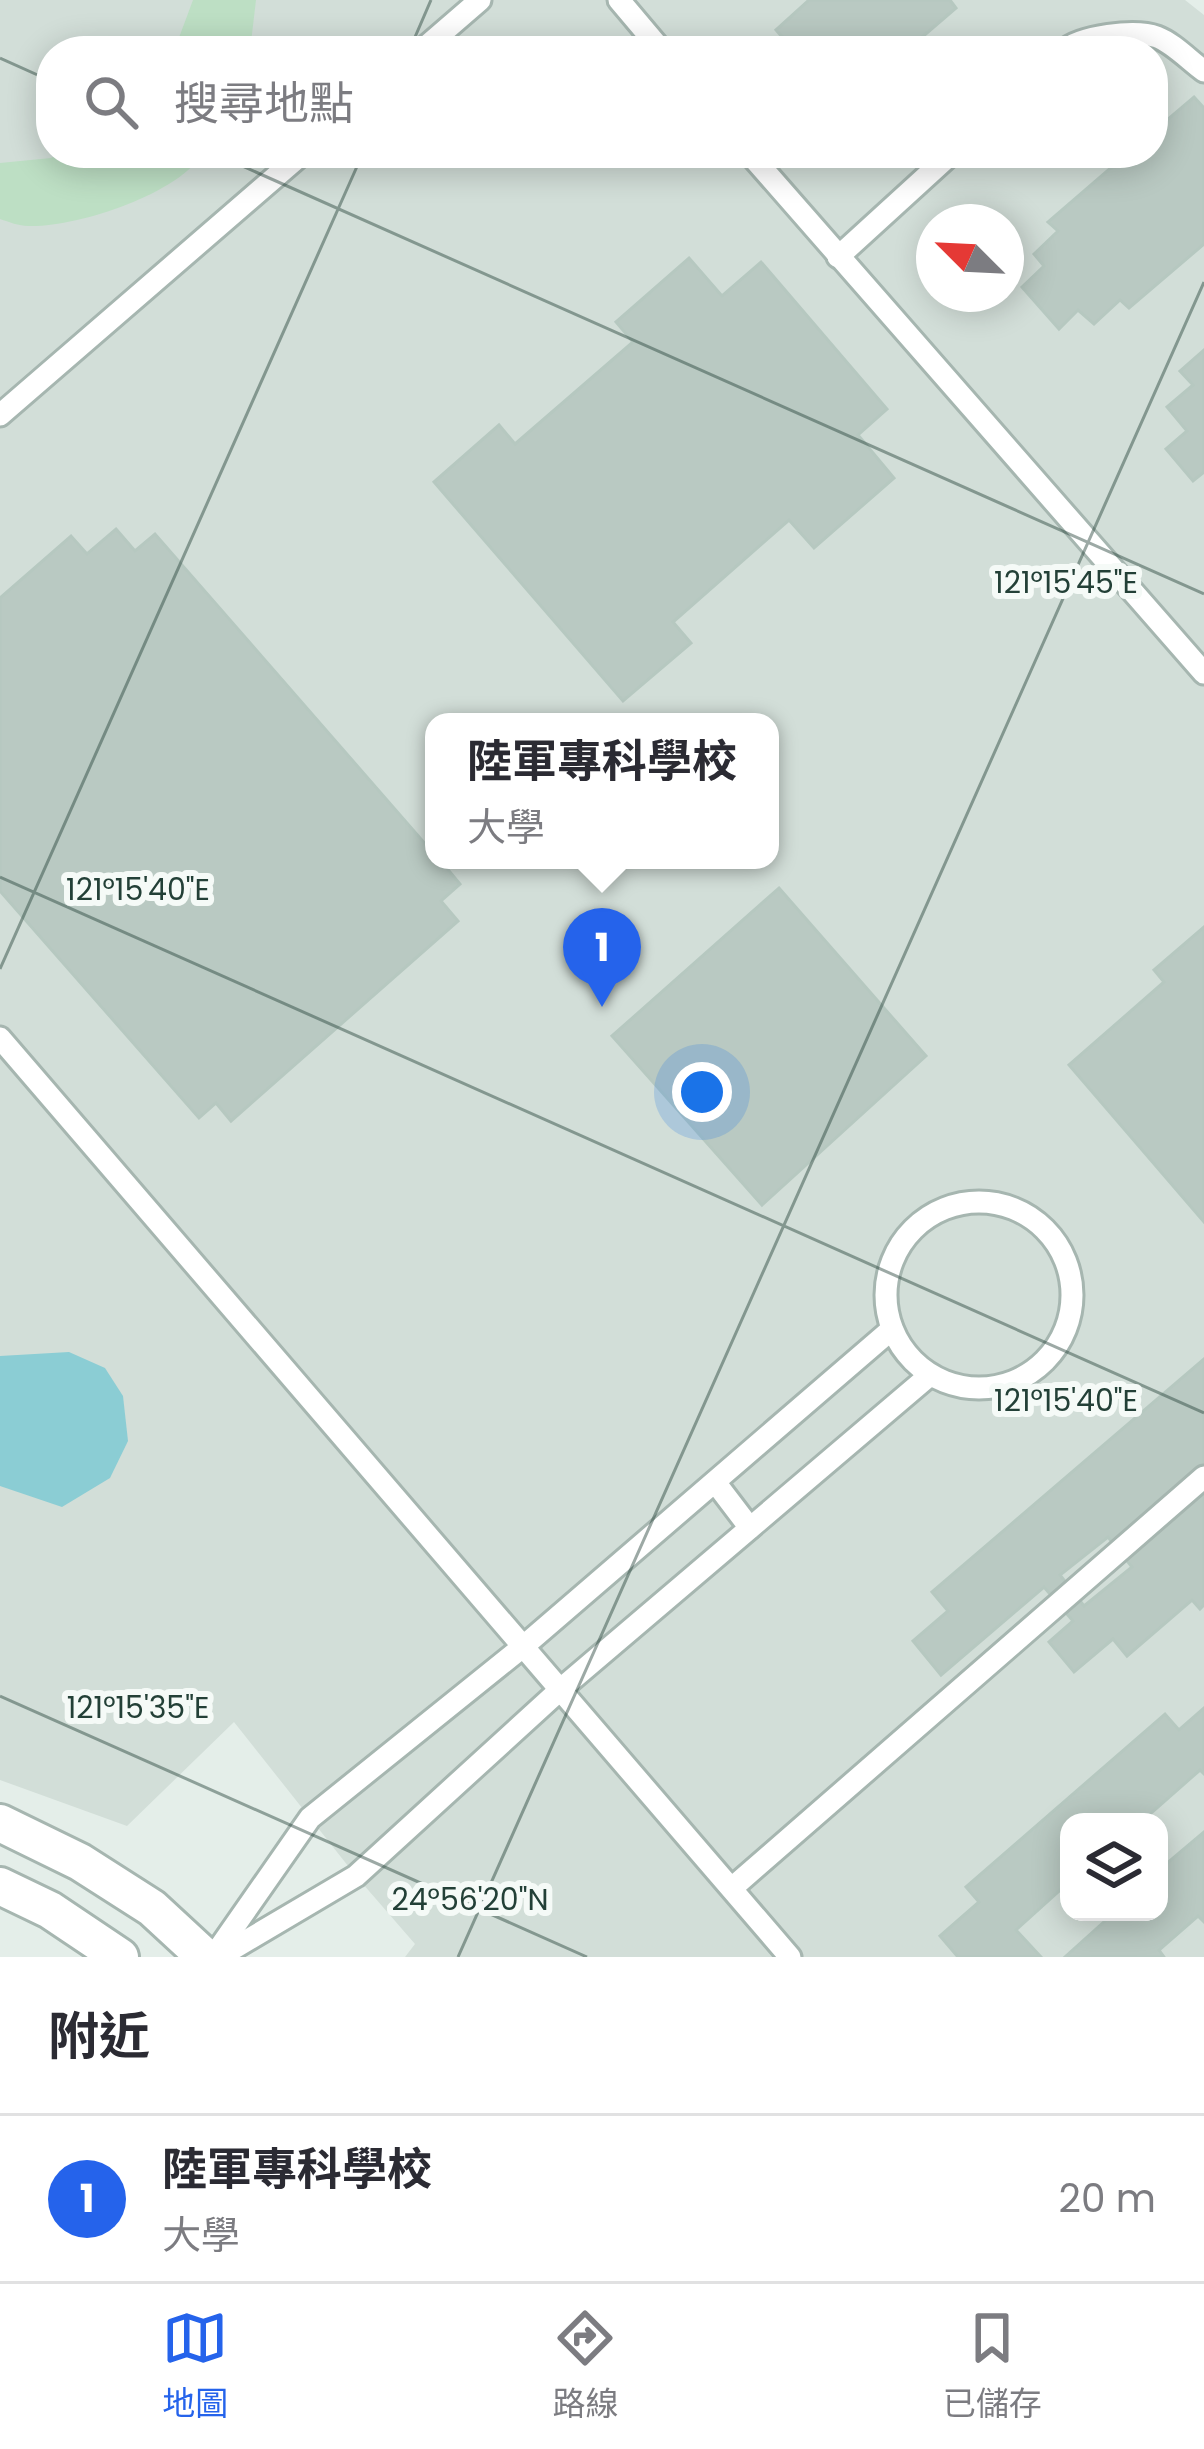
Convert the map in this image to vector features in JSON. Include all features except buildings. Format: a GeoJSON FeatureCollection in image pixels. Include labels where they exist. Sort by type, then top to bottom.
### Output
{"type":"FeatureCollection","features":[{"type":"Feature","properties":{"kind":"street"},"geometry":{"type":"LineString","coordinates":[[0,1823],[80,1862],[152,1908],[212,1957]]}},
{"type":"Feature","properties":{"kind":"street"},"geometry":{"type":"LineString","coordinates":[[0,1886],[50,1910],[121,1957]]}},
{"type":"Feature","properties":{"kind":"lane"},"geometry":{"type":"LineString","coordinates":[[438,36],[480,0]]}},
{"type":"Feature","properties":{"kind":"lane"},"geometry":{"type":"LineString","coordinates":[[619,0],[649,36]]}},
{"type":"Feature","properties":{"kind":"lane"},"geometry":{"type":"LineString","coordinates":[[1102,36],[1156,36]]}},
{"type":"Feature","properties":{"kind":"lane"},"geometry":{"type":"LineString","coordinates":[[1168,45],[1204,71]]}},
{"type":"Feature","properties":{"kind":"lane"},"geometry":{"type":"LineString","coordinates":[[0,415],[286,168]]}},
{"type":"Feature","properties":{"kind":"lane"},"geometry":{"type":"LineString","coordinates":[[762,168],[1204,673]]}},
{"type":"Feature","properties":{"kind":"lane"},"geometry":{"type":"LineString","coordinates":[[838,257],[936,168]]}},
{"type":"Feature","properties":{"kind":"lane"},"geometry":{"type":"LineString","coordinates":[[0,1038],[790,1957]]}},
{"type":"Feature","properties":{"kind":"lane"},"geometry":{"type":"LineString","coordinates":[[979,1200],[1009,1205],[1037,1220],[1058,1243],[1071,1272],[1073,1304],[1064,1334],[1046,1360],[1021,1379],[991,1388],[959,1387],[930,1376],[892,1330],[886,1300],[889,1270],[902,1242],[922,1220],[950,1205],[979,1200]]}},
{"type":"Feature","properties":{"kind":"lane"},"geometry":{"type":"LineString","coordinates":[[212,1957],[310,1818],[525,1645],[892,1330]]}},
{"type":"Feature","properties":{"kind":"lane"},"geometry":{"type":"LineString","coordinates":[[212,1957],[356,1876],[562,1688],[930,1376]]}},
{"type":"Feature","properties":{"kind":"lane"},"geometry":{"type":"LineString","coordinates":[[732,1888],[1204,1478]]}},
{"type":"Feature","properties":{"kind":"lane"},"geometry":{"type":"LineString","coordinates":[[715,1482],[750,1528]]}},
{"type":"Feature","properties":{"kind":"shaded area"},"geometry":{"type":"Polygon","coordinates":[[[0,0],[1185,0],[1204,15],[1204,1957],[405,1957],[415,1944],[234,1722],[127,1826],[0,1780],[0,0]]]}},
{"type":"Feature","properties":{"kind":"green space"},"geometry":{"type":"Polygon","coordinates":[[[193,0],[256,0],[252,36],[180,36],[193,0]]]}},
{"type":"Feature","properties":{"kind":"green space"},"geometry":{"type":"Polygon","coordinates":[[[36,159],[36,168],[191,168],[124,206],[72,221],[25,226],[0,219],[0,163],[36,159]]]}},
{"type":"Feature","properties":{"kind":"water"},"geometry":{"type":"Polygon","coordinates":[[[69,1352],[105,1368],[123,1396],[128,1441],[110,1478],[62,1507],[0,1486],[0,1356],[69,1352]]]}},
{"type":"Feature","properties":{"kind":"place","name":"陸軍專科學校"},"geometry":{"type":"Point","coordinates":[602,1007]}}]}
